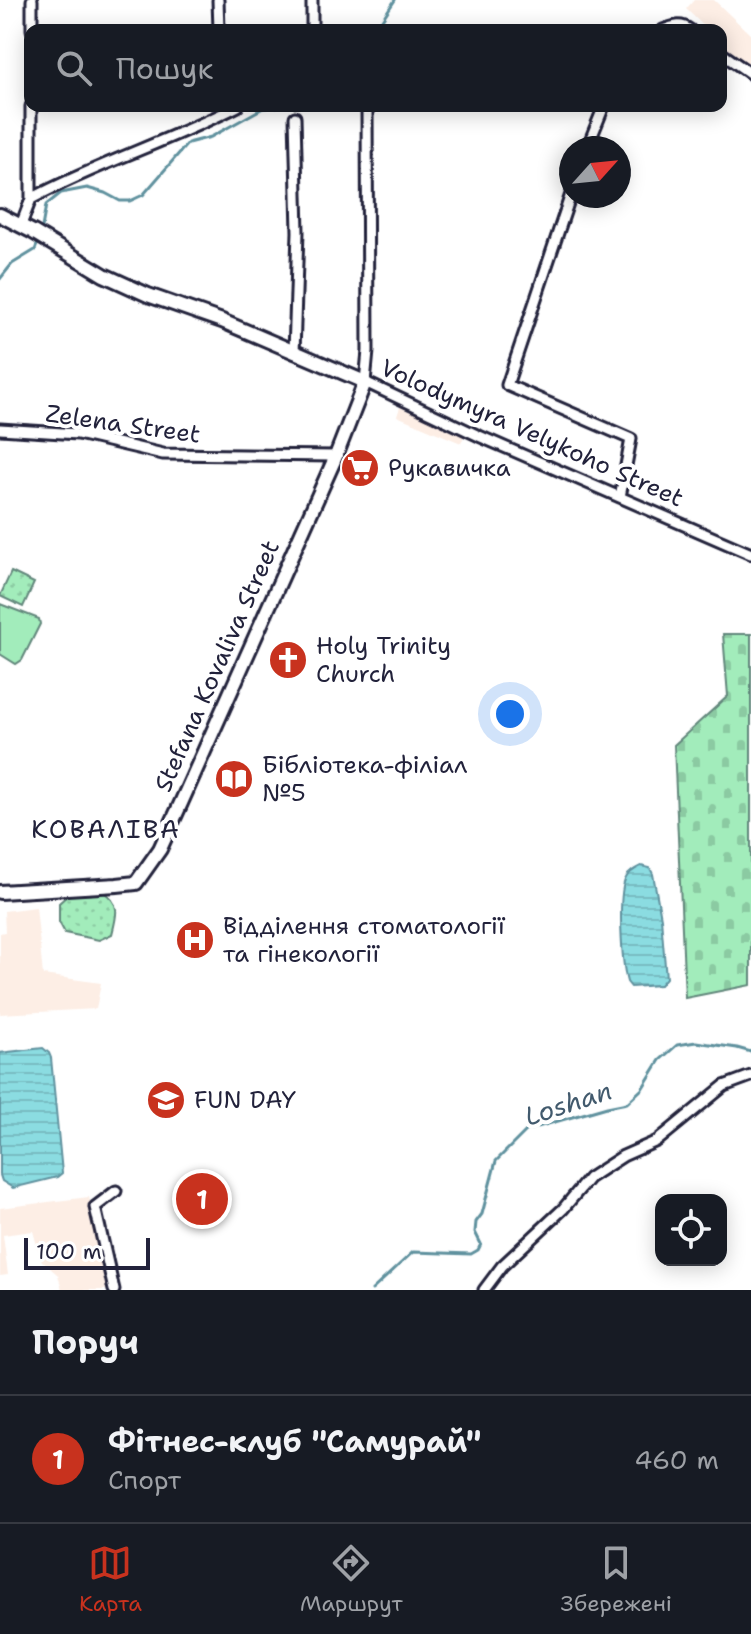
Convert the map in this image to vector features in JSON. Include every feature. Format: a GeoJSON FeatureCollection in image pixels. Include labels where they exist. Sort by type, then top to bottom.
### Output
{"type":"FeatureCollection","features":[{"type":"Feature","properties":{"kind":"street"},"geometry":{"type":"LineString","coordinates":[[32,0],[32,24]]}},
{"type":"Feature","properties":{"kind":"street"},"geometry":{"type":"LineString","coordinates":[[218,0],[219,24]]}},
{"type":"Feature","properties":{"kind":"street"},"geometry":{"type":"LineString","coordinates":[[312,0],[312,24]]}},
{"type":"Feature","properties":{"kind":"street"},"geometry":{"type":"LineString","coordinates":[[727,57],[751,74]]}},
{"type":"Feature","properties":{"kind":"street"},"geometry":{"type":"LineString","coordinates":[[21,225],[31,199],[31,112]]}},
{"type":"Feature","properties":{"kind":"street"},"geometry":{"type":"LineString","coordinates":[[31,199],[78,174],[120,160],[216,112]]}},
{"type":"Feature","properties":{"kind":"street"},"geometry":{"type":"LineString","coordinates":[[365,382],[368,321],[367,112]]}},
{"type":"Feature","properties":{"kind":"street"},"geometry":{"type":"LineString","coordinates":[[592,136],[602,112]]}},
{"type":"Feature","properties":{"kind":"street"},"geometry":{"type":"LineString","coordinates":[[294,353],[298,232],[295,117]]}},
{"type":"Feature","properties":{"kind":"street"},"geometry":{"type":"LineString","coordinates":[[566,208],[507,385],[631,439],[620,497]]}},
{"type":"Feature","properties":{"kind":"street","name":"Volodymyra Velykoho Street"},"geometry":{"type":"LineString","coordinates":[[0,215],[104,275],[148,295],[222,321],[365,382],[751,554]]}},
{"type":"Feature","properties":{"kind":"street","name":"Stefana Kovaliva Street"},"geometry":{"type":"LineString","coordinates":[[0,892],[136,883],[144,874],[160,849],[181,803],[336,456],[365,382]]}},
{"type":"Feature","properties":{"kind":"street","name":"Zelena Street"},"geometry":{"type":"LineString","coordinates":[[0,429],[78,434],[163,454],[336,456]]}},
{"type":"Feature","properties":{"kind":"street"},"geometry":{"type":"LineString","coordinates":[[484,1290],[502,1266],[563,1209],[589,1178],[623,1156],[657,1141],[724,1086],[751,1076]]}},
{"type":"Feature","properties":{"kind":"street"},"geometry":{"type":"LineString","coordinates":[[114,1290],[95,1207],[116,1191]]}},
{"type":"Feature","properties":{"kind":"shaded area"},"geometry":{"type":"Polygon","coordinates":[[[694,0],[714,0],[751,35],[751,71],[727,48],[727,24],[702,24],[686,9],[694,0]]]}},
{"type":"Feature","properties":{"kind":"shaded area"},"geometry":{"type":"Polygon","coordinates":[[[400,407],[465,434],[461,443],[397,416],[400,407]]]}},
{"type":"Feature","properties":{"kind":"shaded area"},"geometry":{"type":"Polygon","coordinates":[[[36,907],[43,975],[101,983],[96,1009],[0,1014],[0,933],[5,932],[4,911],[36,907]]]}},
{"type":"Feature","properties":{"kind":"shaded area"},"geometry":{"type":"Polygon","coordinates":[[[89,1197],[111,1290],[62,1290],[58,1275],[41,1260],[33,1231],[3,1235],[8,1275],[0,1276],[0,1208],[89,1197]]]}},
{"type":"Feature","properties":{"kind":"green space"},"geometry":{"type":"Polygon","coordinates":[[[11,572],[34,583],[23,607],[0,596],[11,572]]]}},
{"type":"Feature","properties":{"kind":"green space"},"geometry":{"type":"Polygon","coordinates":[[[0,604],[39,619],[40,624],[22,660],[16,664],[0,654],[0,604]]]}},
{"type":"Feature","properties":{"kind":"green space"},"geometry":{"type":"Polygon","coordinates":[[[723,634],[751,634],[751,985],[685,998],[674,745],[728,696],[723,634]]]}},
{"type":"Feature","properties":{"kind":"green space"},"geometry":{"type":"Polygon","coordinates":[[[103,892],[115,905],[112,934],[99,940],[65,933],[59,922],[59,903],[68,895],[103,892]]]}},
{"type":"Feature","properties":{"kind":"water"},"geometry":{"type":"Polygon","coordinates":[[[641,866],[650,868],[653,874],[661,918],[666,978],[660,985],[631,987],[627,982],[623,960],[622,898],[627,876],[641,866]]]}},
{"type":"Feature","properties":{"kind":"water"},"geometry":{"type":"Polygon","coordinates":[[[43,1048],[51,1058],[62,1173],[13,1188],[2,1181],[0,1175],[0,1053],[43,1048]]]}},
{"type":"Feature","properties":{"kind":"waterway"},"geometry":{"type":"LineString","coordinates":[[379,24],[395,0]]}},
{"type":"Feature","properties":{"kind":"waterway"},"geometry":{"type":"LineString","coordinates":[[41,233],[46,205],[61,193],[87,188],[120,201],[130,201],[143,195],[188,143],[211,137],[256,112]]}},
{"type":"Feature","properties":{"kind":"waterway"},"geometry":{"type":"LineString","coordinates":[[0,279],[12,264],[35,250],[39,240]]}},
{"type":"Feature","properties":{"kind":"waterway","name":"Loshan"},"geometry":{"type":"LineString","coordinates":[[372,1290],[413,1252],[471,1254],[478,1250],[481,1244],[475,1232],[476,1222],[482,1214],[496,1161],[527,1130],[627,1103],[642,1089],[660,1060],[677,1045],[696,1042],[751,1052]]}},
{"type":"Feature","properties":{"kind":"place","name":"Рукавичка"},"geometry":{"type":"Point","coordinates":[360,468]}},
{"type":"Feature","properties":{"kind":"place","name":"Holy Trinity Church"},"geometry":{"type":"Point","coordinates":[288,660]}},
{"type":"Feature","properties":{"kind":"place","name":"Бібліотека-філіал №5"},"geometry":{"type":"Point","coordinates":[234,779]}},
{"type":"Feature","properties":{"kind":"place","name":"Відділення стоматології та гінекології"},"geometry":{"type":"Point","coordinates":[195,940]}},
{"type":"Feature","properties":{"kind":"place","name":"FUN DAY"},"geometry":{"type":"Point","coordinates":[166,1100]}},
{"type":"Feature","properties":{"kind":"place","name":"Фітнес-клуб \"Самурай\""},"geometry":{"type":"Point","coordinates":[202,1199]}},
{"type":"Feature","properties":{"kind":"district","name":"КОВАЛІВА"},"geometry":{"type":"Point","coordinates":[106,828]}}]}
